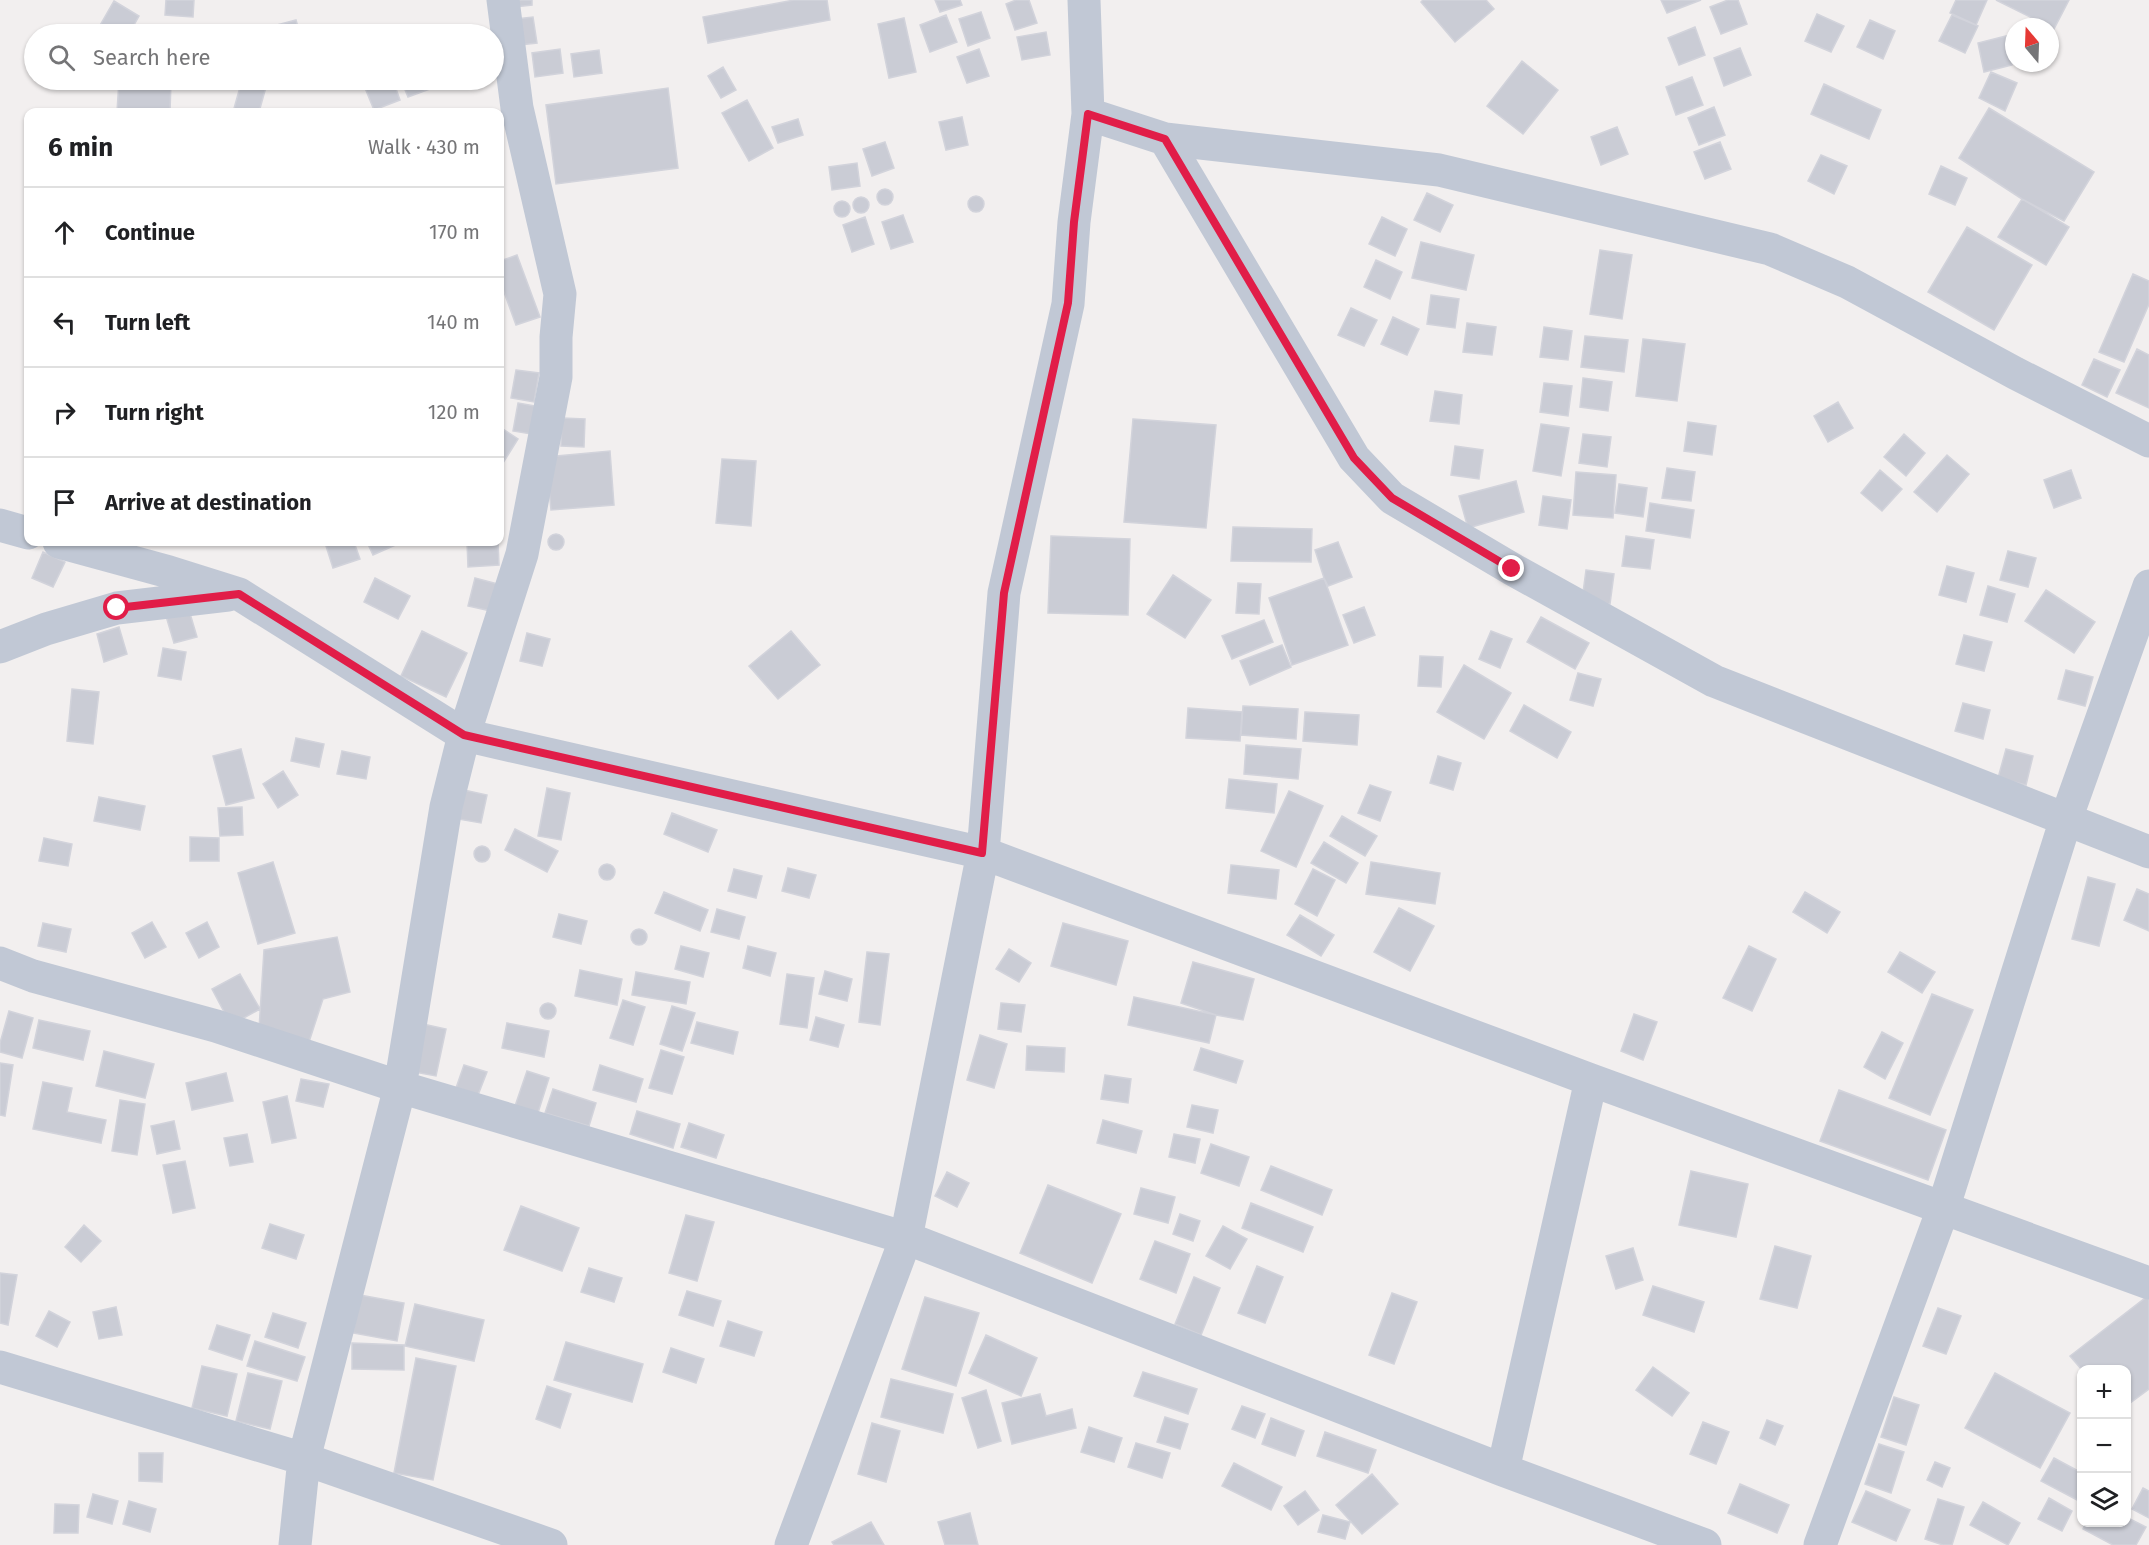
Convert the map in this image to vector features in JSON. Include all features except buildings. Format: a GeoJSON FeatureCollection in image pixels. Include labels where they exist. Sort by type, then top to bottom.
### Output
{"type":"FeatureCollection","features":[{"type":"Feature","properties":{"kind":"street"},"geometry":{"type":"LineString","coordinates":[[295,1545],[304,1459],[400,1087],[446,807],[464,735],[522,554],[556,377],[556,337],[560,294],[517,108],[503,0]]}},
{"type":"Feature","properties":{"kind":"street"},"geometry":{"type":"LineString","coordinates":[[791,1545],[906,1238],[982,853],[1004,593],[1068,303],[1074,222],[1088,114],[1084,0]]}},
{"type":"Feature","properties":{"kind":"street"},"geometry":{"type":"LineString","coordinates":[[1088,114],[1165,139],[1438,170],[1770,249],[1847,282],[2015,373],[2149,441]]}},
{"type":"Feature","properties":{"kind":"street"},"geometry":{"type":"LineString","coordinates":[[1165,139],[1354,458],[1392,498],[1512,569],[1714,681],[2149,852]]}},
{"type":"Feature","properties":{"kind":"street"},"geometry":{"type":"LineString","coordinates":[[0,525],[24,532]]}},
{"type":"Feature","properties":{"kind":"street"},"geometry":{"type":"LineString","coordinates":[[74,546],[239,594],[464,735],[982,853],[1591,1080],[2149,1283]]}},
{"type":"Feature","properties":{"kind":"street"},"geometry":{"type":"LineString","coordinates":[[1820,1545],[1943,1209],[2066,819],[2149,586]]}},
{"type":"Feature","properties":{"kind":"street"},"geometry":{"type":"LineString","coordinates":[[0,647],[46,629],[117,608],[239,594]]}},
{"type":"Feature","properties":{"kind":"street"},"geometry":{"type":"LineString","coordinates":[[0,963],[33,976],[216,1026],[400,1087],[906,1238],[1503,1470],[1705,1545]]}},
{"type":"Feature","properties":{"kind":"street"},"geometry":{"type":"LineString","coordinates":[[1503,1470],[1591,1080]]}},
{"type":"Feature","properties":{"kind":"street"},"geometry":{"type":"LineString","coordinates":[[0,1367],[304,1459],[551,1545]]}},
{"type":"Feature","properties":{"kind":"route"},"geometry":{"type":"LineString","coordinates":[[117,608],[239,594],[464,735],[982,853],[1004,593],[1068,303],[1074,222],[1088,114],[1165,139],[1354,458],[1392,498],[1512,569]]}}]}
